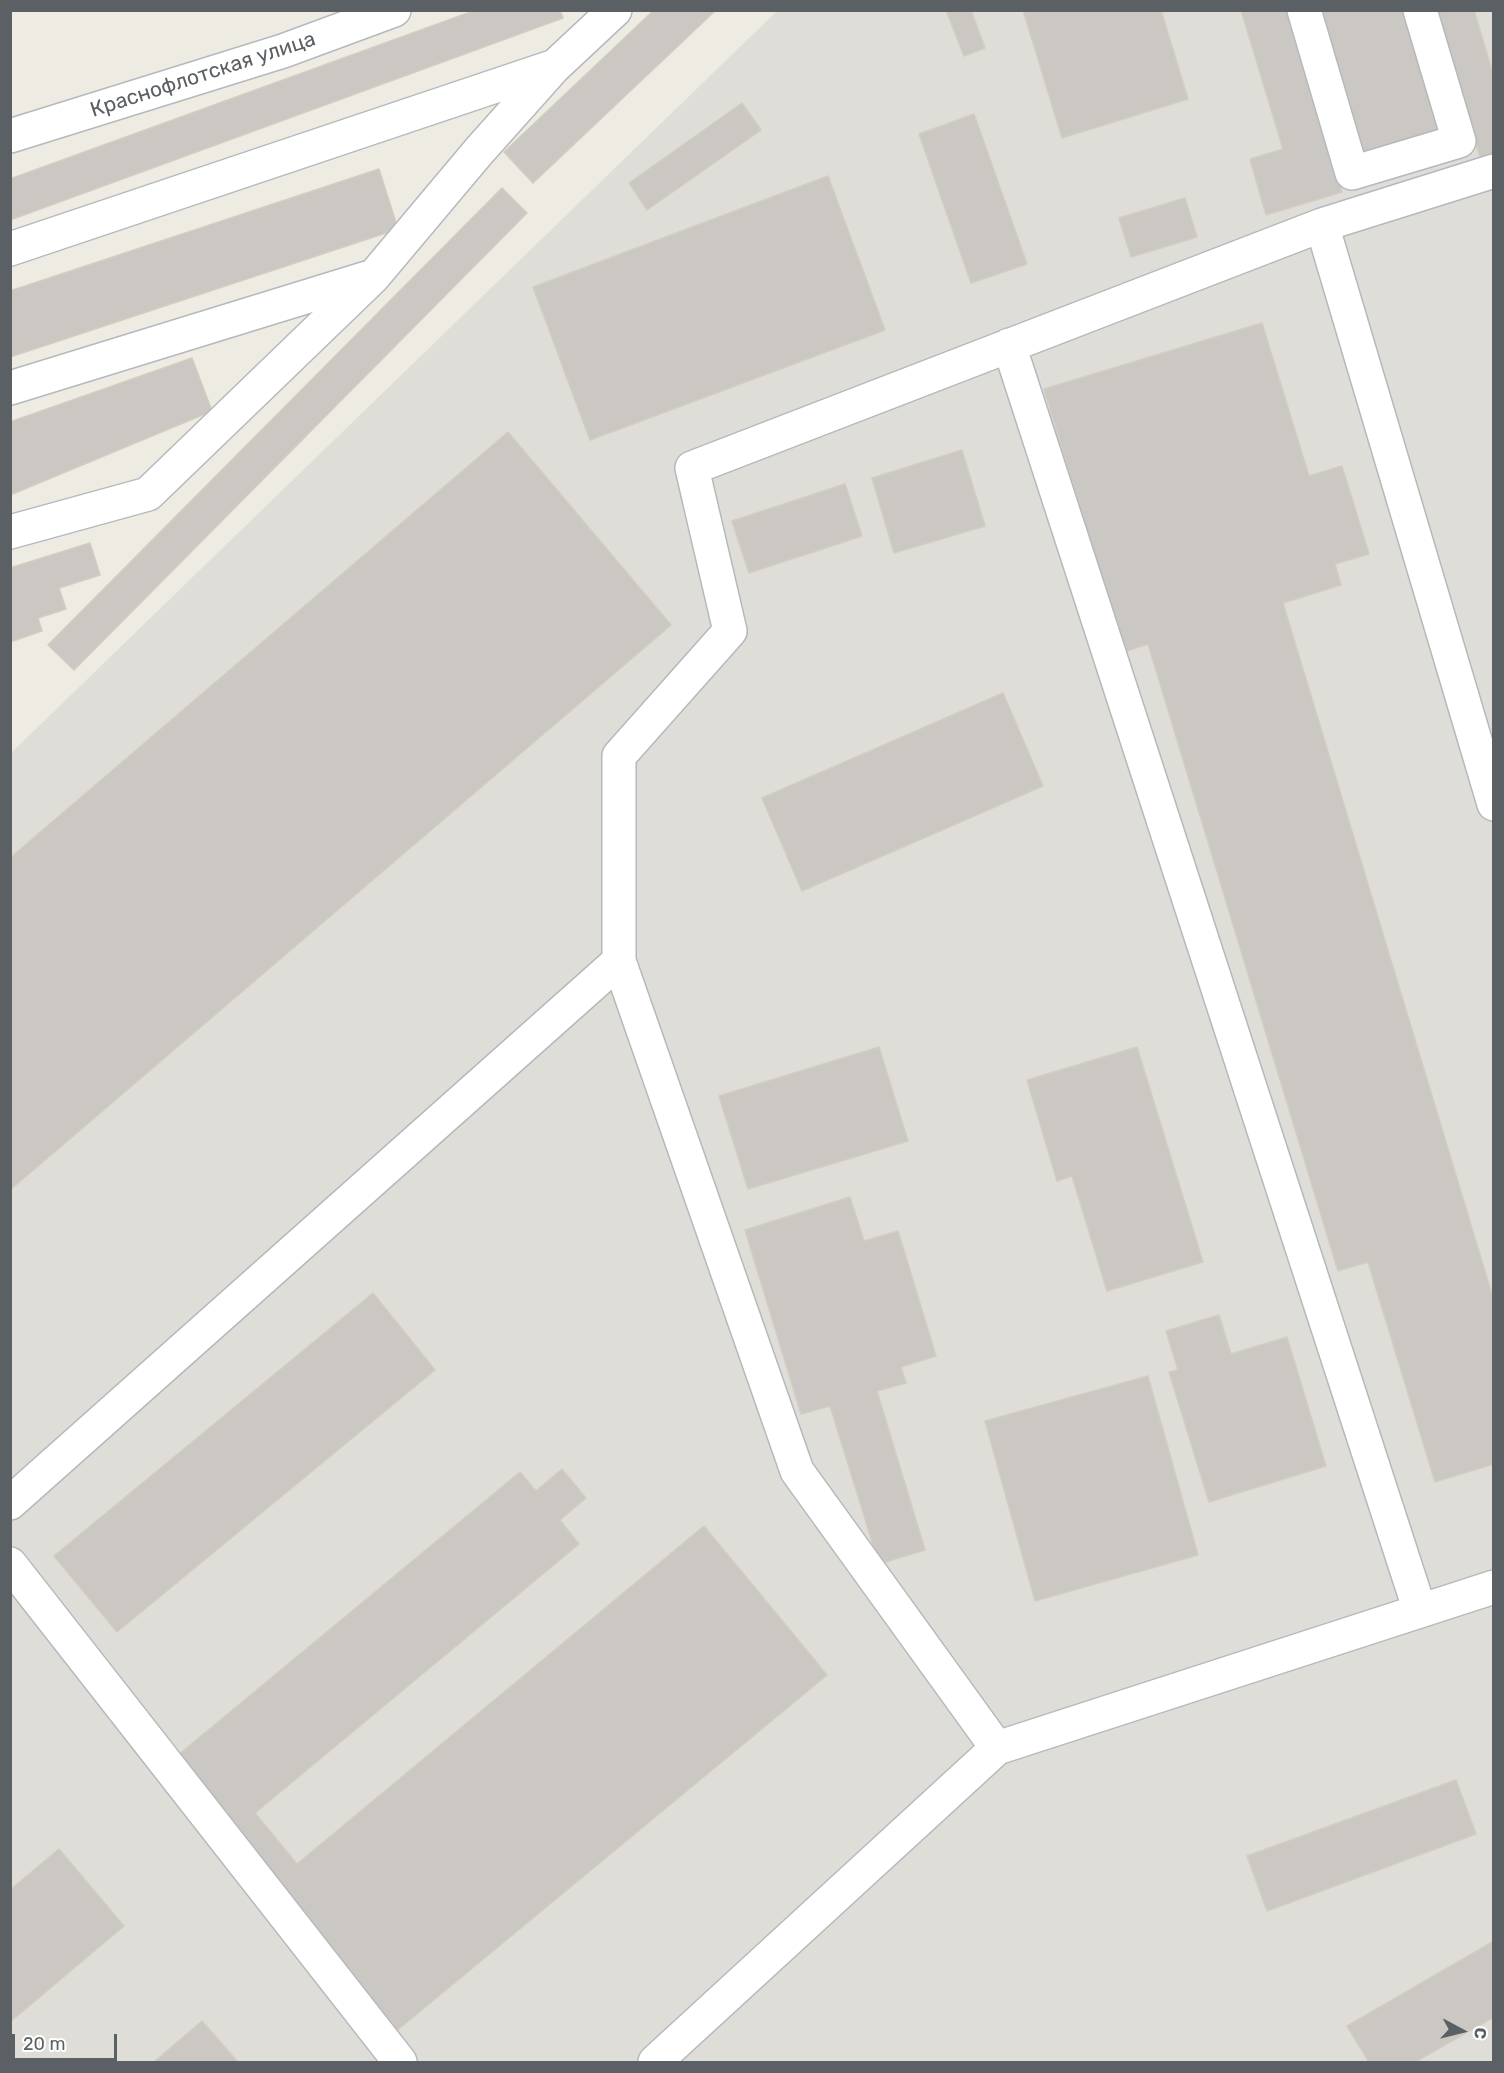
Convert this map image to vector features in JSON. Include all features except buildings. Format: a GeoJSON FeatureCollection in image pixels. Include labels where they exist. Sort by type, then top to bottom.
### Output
{"type":"FeatureCollection","features":[{"type":"Feature","properties":{"kind":"lane","name":"Краснофлотская улица"},"geometry":{"type":"LineString","coordinates":[[10,136],[284,51],[394,10]]}},
{"type":"Feature","properties":{"kind":"lane"},"geometry":{"type":"LineString","coordinates":[[10,532],[148,494],[374,276],[479,151],[554,67],[615,10]]}},
{"type":"Feature","properties":{"kind":"lane"},"geometry":{"type":"LineString","coordinates":[[1304,10],[1352,173],[1459,141],[1420,10]]}},
{"type":"Feature","properties":{"kind":"lane"},"geometry":{"type":"LineString","coordinates":[[10,249],[554,67]]}},
{"type":"Feature","properties":{"kind":"lane"},"geometry":{"type":"LineString","coordinates":[[997,1748],[797,1471],[619,962],[620,756],[730,631],[692,468],[1322,225],[1494,171]]}},
{"type":"Feature","properties":{"kind":"lane"},"geometry":{"type":"LineString","coordinates":[[1322,225],[1494,804]]}},
{"type":"Feature","properties":{"kind":"lane"},"geometry":{"type":"LineString","coordinates":[[10,388],[374,276]]}},
{"type":"Feature","properties":{"kind":"lane"},"geometry":{"type":"LineString","coordinates":[[1009,345],[1420,1611]]}},
{"type":"Feature","properties":{"kind":"lane"},"geometry":{"type":"LineString","coordinates":[[10,1503],[619,962]]}},
{"type":"Feature","properties":{"kind":"lane"},"geometry":{"type":"LineString","coordinates":[[10,1564],[400,2062]]}},
{"type":"Feature","properties":{"kind":"lane"},"geometry":{"type":"LineString","coordinates":[[656,2062],[997,1748],[1494,1587]]}},
{"type":"Feature","properties":{"kind":"shaded area"},"geometry":{"type":"Polygon","coordinates":[[[777,11],[1493,11],[1493,2062],[11,2062],[11,753],[777,11]]]}}]}
